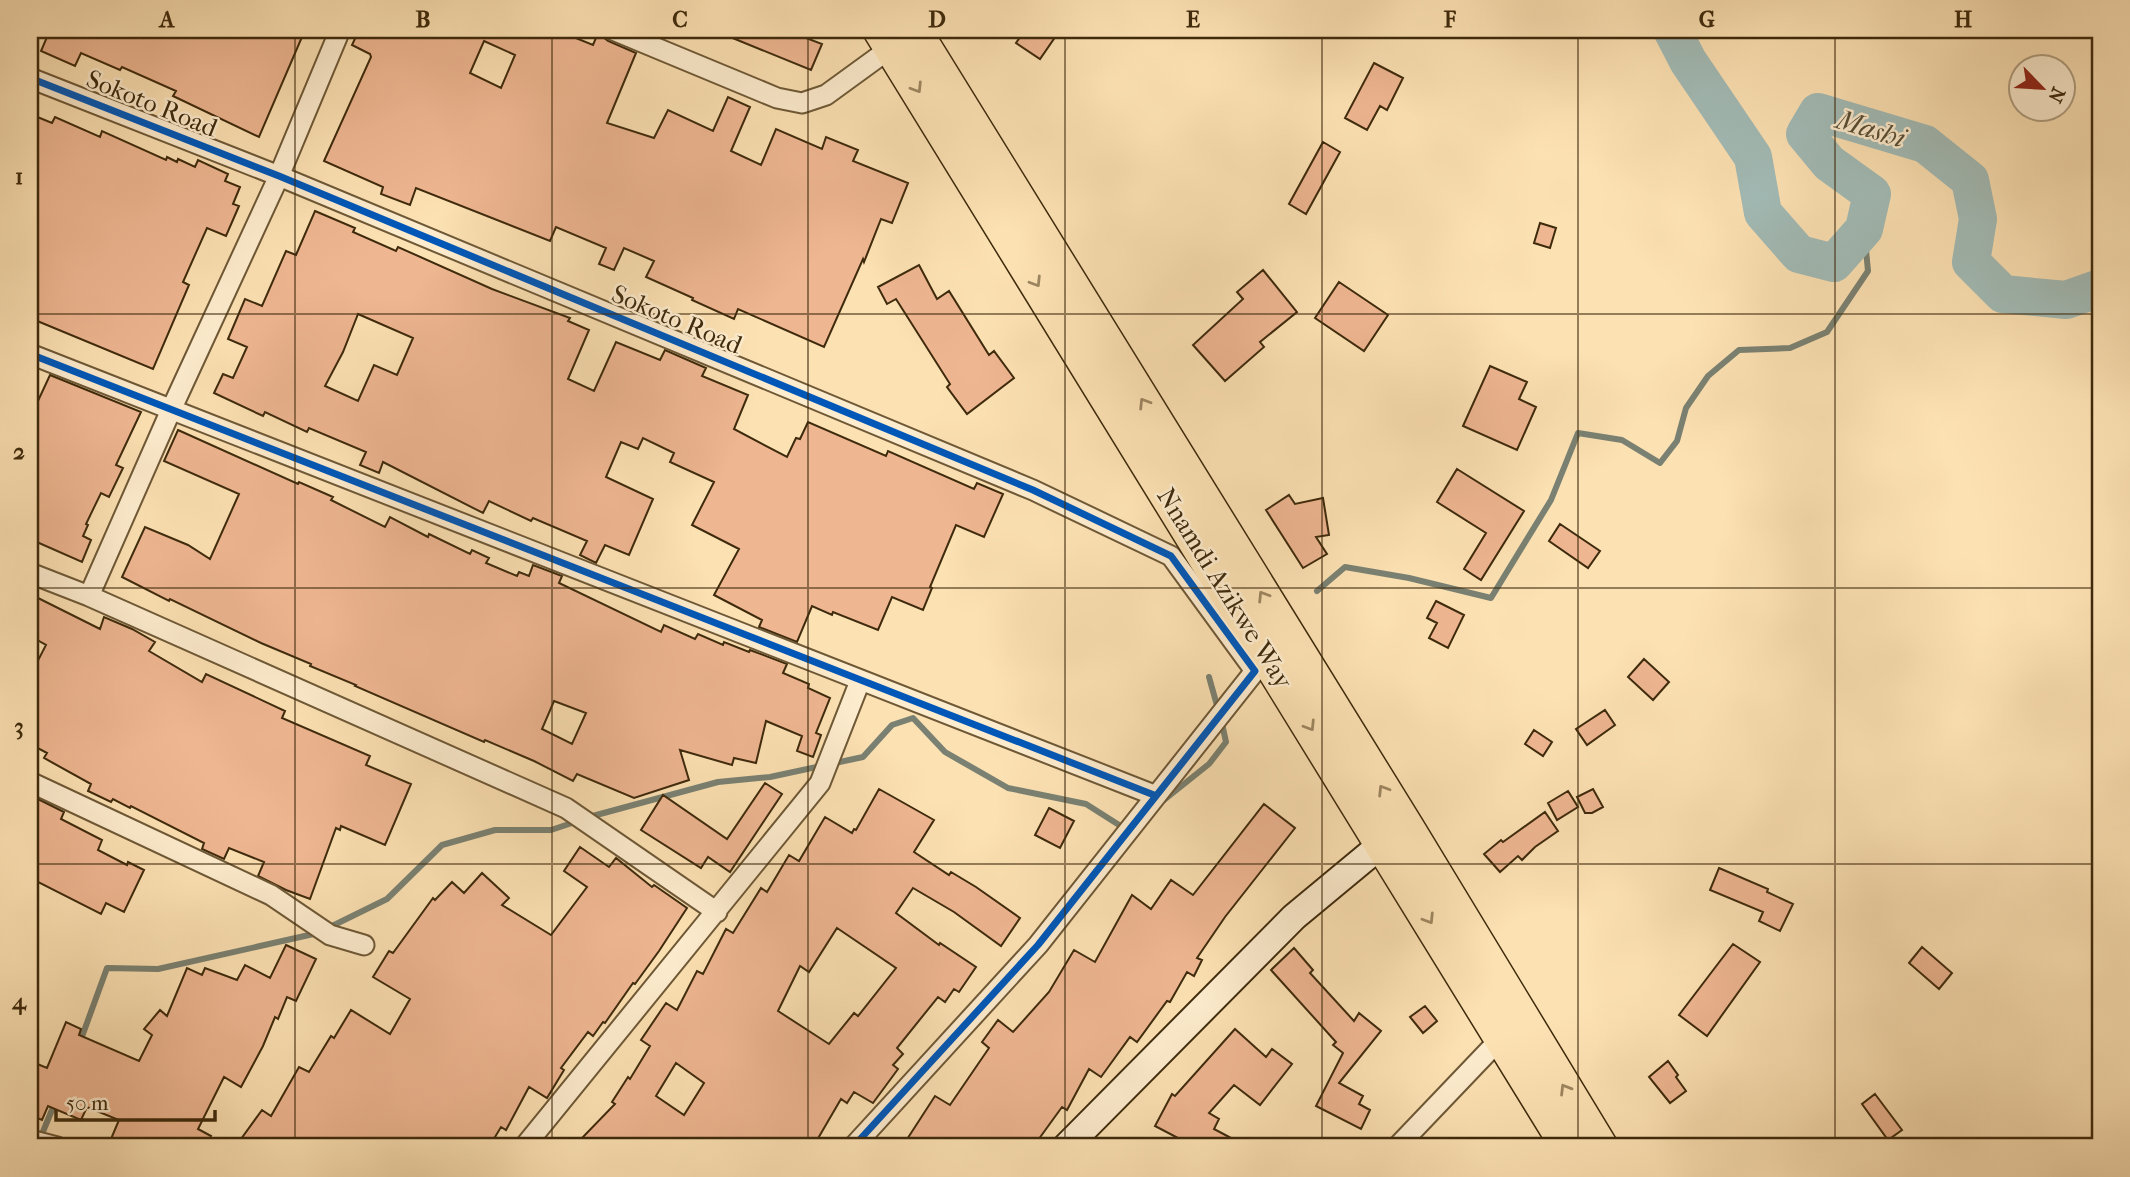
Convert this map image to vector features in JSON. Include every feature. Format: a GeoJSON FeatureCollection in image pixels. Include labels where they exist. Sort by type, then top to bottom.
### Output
{"type":"FeatureCollection","features":[{"type":"Feature","properties":{"kind":"highway","name":"Nnamdi Azikwe Way"},"geometry":{"type":"LineString","coordinates":[[895,35],[1395,836],[1600,1147]]}},
{"type":"Feature","properties":{"kind":"highway","name":"Nnamdi Azikwe Way"},"geometry":{"type":"LineString","coordinates":[[1395,836],[1502,1038],[1569,1147]]}},
{"type":"Feature","properties":{"kind":"street"},"geometry":{"type":"LineString","coordinates":[[89,596],[279,176],[340,30]]}},
{"type":"Feature","properties":{"kind":"street"},"geometry":{"type":"LineString","coordinates":[[612,30],[777,98],[802,103],[826,95],[895,35]]}},
{"type":"Feature","properties":{"kind":"street","name":"Sokoto Road"},"geometry":{"type":"LineString","coordinates":[[30,78],[279,176],[1033,490],[1171,555],[1255,671],[1154,795]]}},
{"type":"Feature","properties":{"kind":"street"},"geometry":{"type":"LineString","coordinates":[[30,354],[1154,795],[1038,945],[853,1147]]}},
{"type":"Feature","properties":{"kind":"street"},"geometry":{"type":"LineString","coordinates":[[30,573],[89,596],[566,808],[717,912]]}},
{"type":"Feature","properties":{"kind":"street"},"geometry":{"type":"LineString","coordinates":[[524,1147],[820,783],[860,681]]}},
{"type":"Feature","properties":{"kind":"street"},"geometry":{"type":"LineString","coordinates":[[30,782],[271,895],[330,935],[364,945]]}},
{"type":"Feature","properties":{"kind":"street"},"geometry":{"type":"LineString","coordinates":[[1066,1147],[1294,917],[1395,836]]}},
{"type":"Feature","properties":{"kind":"street"},"geometry":{"type":"LineString","coordinates":[[1396,1147],[1502,1038]]}},
{"type":"Feature","properties":{"kind":"building"},"geometry":{"type":"Polygon","coordinates":[[[50,30],[123,30],[143,38],[146,30],[305,30],[259,137],[173,96],[176,91],[122,67],[120,70],[81,53],[75,66],[41,51],[50,30]]]}},
{"type":"Feature","properties":{"kind":"building"},"geometry":{"type":"Polygon","coordinates":[[[359,30],[556,30],[593,45],[598,33],[608,41],[636,53],[607,123],[654,138],[668,110],[713,131],[728,97],[750,107],[731,151],[761,165],[776,129],[822,149],[826,137],[858,150],[853,161],[908,183],[892,223],[881,219],[824,347],[738,309],[734,319],[692,300],[693,298],[646,277],[654,261],[624,248],[614,270],[599,264],[606,248],[556,227],[550,241],[416,188],[410,205],[381,194],[383,187],[324,161],[371,57],[352,45],[359,30]],[[484,41],[470,73],[501,88],[515,55],[484,41]]]}},
{"type":"Feature","properties":{"kind":"building"},"geometry":{"type":"Polygon","coordinates":[[[713,30],[810,30],[806,38],[822,44],[811,70],[713,30]]]}},
{"type":"Feature","properties":{"kind":"building"},"geometry":{"type":"Polygon","coordinates":[[[1025,30],[1060,30],[1040,59],[1016,43],[1025,30]]]}},
{"type":"Feature","properties":{"kind":"building"},"geometry":{"type":"Polygon","coordinates":[[[1374,63],[1403,78],[1387,110],[1380,106],[1367,130],[1345,118],[1374,63]]]}},
{"type":"Feature","properties":{"kind":"building"},"geometry":{"type":"Polygon","coordinates":[[[30,114],[52,123],[55,117],[100,137],[102,131],[166,160],[167,157],[177,162],[178,159],[195,167],[198,160],[228,174],[225,181],[240,187],[233,204],[239,206],[226,236],[207,228],[183,282],[189,285],[153,369],[30,318],[30,114]]]}},
{"type":"Feature","properties":{"kind":"building"},"geometry":{"type":"Polygon","coordinates":[[[1323,142],[1340,152],[1306,214],[1289,204],[1323,142]]]}},
{"type":"Feature","properties":{"kind":"building"},"geometry":{"type":"Polygon","coordinates":[[[315,211],[355,228],[353,232],[396,251],[398,247],[492,289],[570,318],[568,321],[589,330],[568,379],[594,391],[616,342],[660,360],[665,350],[706,368],[702,376],[748,395],[734,429],[787,457],[808,422],[886,456],[888,451],[974,489],[977,483],[1003,494],[984,537],[956,525],[923,610],[892,597],[878,630],[812,606],[797,642],[759,627],[762,620],[714,595],[739,549],[692,525],[714,482],[670,462],[674,453],[643,438],[638,449],[621,442],[606,477],[653,499],[629,555],[605,545],[596,563],[580,555],[587,541],[533,518],[531,521],[489,501],[483,513],[383,462],[379,473],[360,465],[366,452],[309,428],[307,432],[265,412],[263,416],[214,393],[223,374],[233,378],[247,347],[228,339],[245,299],[262,306],[286,251],[296,255],[315,211]],[[358,314],[343,352],[325,386],[358,401],[374,365],[397,375],[413,338],[358,314]]]}},
{"type":"Feature","properties":{"kind":"building"},"geometry":{"type":"Polygon","coordinates":[[[1540,223],[1556,228],[1550,248],[1534,243],[1540,223]]]}},
{"type":"Feature","properties":{"kind":"building"},"geometry":{"type":"Polygon","coordinates":[[[919,265],[937,299],[949,291],[989,355],[994,351],[1014,378],[967,414],[947,387],[950,384],[896,299],[887,304],[878,287],[919,265]]]}},
{"type":"Feature","properties":{"kind":"building"},"geometry":{"type":"Polygon","coordinates":[[[1263,270],[1297,312],[1260,342],[1264,347],[1225,381],[1193,345],[1243,299],[1237,292],[1263,270]]]}},
{"type":"Feature","properties":{"kind":"building"},"geometry":{"type":"Polygon","coordinates":[[[1339,282],[1388,315],[1364,351],[1315,318],[1339,282]]]}},
{"type":"Feature","properties":{"kind":"building"},"geometry":{"type":"Polygon","coordinates":[[[1490,366],[1527,382],[1519,399],[1536,407],[1517,450],[1463,426],[1490,366]]]}},
{"type":"Feature","properties":{"kind":"building"},"geometry":{"type":"Polygon","coordinates":[[[50,375],[141,412],[116,465],[123,468],[109,497],[101,493],[86,524],[88,525],[83,536],[91,540],[82,562],[30,539],[30,418],[50,375]]]}},
{"type":"Feature","properties":{"kind":"building"},"geometry":{"type":"Polygon","coordinates":[[[178,430],[333,497],[331,500],[385,527],[390,517],[428,537],[429,534],[470,554],[472,550],[489,558],[486,563],[517,576],[519,572],[529,576],[533,565],[562,576],[559,583],[661,632],[664,625],[695,639],[698,634],[723,645],[724,642],[787,664],[783,673],[809,684],[808,688],[830,698],[816,733],[821,735],[813,757],[797,751],[802,736],[766,721],[756,763],[734,758],[732,765],[680,750],[689,780],[634,798],[577,774],[573,781],[534,761],[310,666],[311,664],[170,599],[169,601],[122,577],[145,527],[188,545],[210,559],[239,494],[164,461],[178,430]],[[554,701],[542,729],[572,744],[586,713],[554,701]]]}},
{"type":"Feature","properties":{"kind":"building"},"geometry":{"type":"Polygon","coordinates":[[[1457,469],[1524,511],[1481,580],[1464,569],[1486,533],[1437,502],[1457,469]]]}},
{"type":"Feature","properties":{"kind":"building"},"geometry":{"type":"Polygon","coordinates":[[[1289,495],[1295,504],[1323,498],[1329,535],[1316,537],[1327,554],[1303,568],[1266,510],[1289,495]]]}},
{"type":"Feature","properties":{"kind":"building"},"geometry":{"type":"Polygon","coordinates":[[[1560,524],[1600,551],[1588,568],[1549,541],[1560,524]]]}},
{"type":"Feature","properties":{"kind":"building"},"geometry":{"type":"Polygon","coordinates":[[[30,594],[100,629],[104,617],[132,629],[155,642],[149,651],[202,682],[206,674],[285,711],[282,718],[370,756],[366,765],[411,784],[385,845],[341,826],[340,830],[336,828],[310,899],[258,876],[264,862],[229,848],[224,859],[202,849],[204,843],[131,806],[130,808],[113,799],[111,802],[88,791],[91,784],[44,758],[47,753],[30,744],[30,676],[46,645],[30,636],[30,594]]]}},
{"type":"Feature","properties":{"kind":"building"},"geometry":{"type":"Polygon","coordinates":[[[1436,601],[1464,615],[1448,648],[1429,638],[1437,623],[1427,618],[1436,601]]]}},
{"type":"Feature","properties":{"kind":"building"},"geometry":{"type":"Polygon","coordinates":[[[1644,659],[1669,682],[1653,700],[1628,677],[1644,659]]]}},
{"type":"Feature","properties":{"kind":"building"},"geometry":{"type":"Polygon","coordinates":[[[1605,710],[1615,725],[1587,745],[1576,729],[1605,710]]]}},
{"type":"Feature","properties":{"kind":"building"},"geometry":{"type":"Polygon","coordinates":[[[1534,730],[1552,742],[1543,756],[1525,744],[1534,730]]]}},
{"type":"Feature","properties":{"kind":"building"},"geometry":{"type":"Polygon","coordinates":[[[765,783],[782,794],[730,872],[708,857],[701,868],[641,830],[663,795],[727,839],[765,783]]]}},
{"type":"Feature","properties":{"kind":"building"},"geometry":{"type":"Polygon","coordinates":[[[879,789],[934,820],[914,852],[949,875],[951,872],[976,887],[1020,918],[1001,946],[954,912],[913,888],[896,913],[939,945],[940,943],[976,967],[959,992],[954,989],[945,1002],[938,997],[897,1048],[903,1054],[893,1065],[898,1069],[873,1103],[854,1092],[847,1103],[841,1099],[813,1147],[591,1147],[582,1138],[615,1104],[612,1102],[650,1046],[641,1040],[666,1003],[677,1010],[697,971],[703,974],[726,929],[733,933],[761,888],[767,892],[789,855],[799,861],[825,817],[852,833],[879,789]],[[837,928],[809,972],[800,966],[778,1011],[829,1044],[854,1013],[858,1016],[896,968],[837,928]],[[676,1063],[656,1096],[684,1115],[704,1083],[676,1063]]]}},
{"type":"Feature","properties":{"kind":"building"},"geometry":{"type":"Polygon","coordinates":[[[1593,789],[1603,807],[1592,813],[1585,813],[1577,797],[1593,789]]]}},
{"type":"Feature","properties":{"kind":"building"},"geometry":{"type":"Polygon","coordinates":[[[1568,791],[1578,807],[1557,820],[1548,803],[1568,791]]]}},
{"type":"Feature","properties":{"kind":"building"},"geometry":{"type":"Polygon","coordinates":[[[30,795],[64,812],[61,819],[102,840],[98,850],[127,865],[128,862],[144,870],[124,912],[106,903],[101,914],[30,878],[30,795]]]}},
{"type":"Feature","properties":{"kind":"building"},"geometry":{"type":"Polygon","coordinates":[[[1264,804],[1295,828],[1225,917],[1197,958],[1202,960],[1194,976],[1187,972],[1170,1002],[1167,1001],[1137,1042],[1130,1037],[1101,1077],[1089,1069],[1067,1110],[1062,1107],[1033,1147],[902,1147],[935,1096],[950,1105],[989,1048],[982,1042],[998,1020],[1013,1032],[1049,992],[1074,950],[1095,962],[1132,895],[1151,909],[1171,880],[1193,895],[1264,804]]]}},
{"type":"Feature","properties":{"kind":"building"},"geometry":{"type":"Polygon","coordinates":[[[1049,808],[1074,821],[1060,848],[1035,835],[1049,808]]]}},
{"type":"Feature","properties":{"kind":"building"},"geometry":{"type":"Polygon","coordinates":[[[1545,812],[1558,831],[1522,860],[1518,856],[1500,872],[1484,854],[1545,812]]]}},
{"type":"Feature","properties":{"kind":"building"},"geometry":{"type":"Polygon","coordinates":[[[580,847],[609,867],[616,858],[652,887],[654,885],[687,908],[659,951],[605,1023],[603,1022],[593,1036],[588,1032],[561,1068],[564,1070],[547,1098],[529,1087],[506,1130],[501,1127],[489,1147],[252,1147],[241,1139],[262,1110],[271,1116],[299,1067],[309,1072],[351,1010],[390,1034],[410,999],[373,977],[389,951],[393,953],[433,898],[435,900],[452,882],[464,893],[482,873],[509,898],[502,905],[551,935],[587,887],[564,871],[580,847]]]}},
{"type":"Feature","properties":{"kind":"building"},"geometry":{"type":"Polygon","coordinates":[[[1719,868],[1768,889],[1767,892],[1793,904],[1780,931],[1759,921],[1763,912],[1710,890],[1719,868]]]}},
{"type":"Feature","properties":{"kind":"building"},"geometry":{"type":"Polygon","coordinates":[[[1733,944],[1760,962],[1707,1036],[1679,1015],[1733,944]]]}},
{"type":"Feature","properties":{"kind":"building"},"geometry":{"type":"Polygon","coordinates":[[[286,945],[316,959],[296,1001],[287,997],[278,1019],[275,1017],[241,1087],[224,1077],[198,1129],[211,1136],[205,1147],[132,1147],[111,1139],[119,1120],[87,1107],[81,1120],[48,1106],[42,1120],[30,1115],[30,1061],[47,1068],[66,1022],[81,1029],[79,1035],[139,1061],[152,1035],[144,1029],[160,1010],[167,1016],[187,968],[202,975],[205,968],[237,980],[245,965],[270,978],[286,945]]]}},
{"type":"Feature","properties":{"kind":"building"},"geometry":{"type":"Polygon","coordinates":[[[1922,947],[1952,973],[1939,989],[1909,963],[1922,947]]]}},
{"type":"Feature","properties":{"kind":"building"},"geometry":{"type":"Polygon","coordinates":[[[1294,948],[1313,970],[1310,973],[1354,1021],[1359,1013],[1381,1031],[1339,1083],[1363,1096],[1359,1104],[1370,1110],[1361,1129],[1316,1106],[1343,1053],[1333,1045],[1336,1042],[1271,970],[1294,948]]]}},
{"type":"Feature","properties":{"kind":"building"},"geometry":{"type":"Polygon","coordinates":[[[1425,1006],[1437,1021],[1423,1033],[1410,1017],[1425,1006]]]}},
{"type":"Feature","properties":{"kind":"building"},"geometry":{"type":"Polygon","coordinates":[[[1235,1029],[1266,1057],[1272,1049],[1292,1064],[1260,1105],[1234,1085],[1209,1113],[1219,1119],[1214,1129],[1248,1147],[1195,1147],[1155,1126],[1172,1094],[1175,1096],[1235,1029]]]}},
{"type":"Feature","properties":{"kind":"building"},"geometry":{"type":"Polygon","coordinates":[[[1668,1061],[1686,1091],[1670,1103],[1649,1077],[1668,1061]]]}},
{"type":"Feature","properties":{"kind":"building"},"geometry":{"type":"Polygon","coordinates":[[[1875,1094],[1902,1130],[1888,1140],[1862,1104],[1875,1094]]]}},
{"type":"Feature","properties":{"kind":"waterway","name":"Mashi"},"geometry":{"type":"LineString","coordinates":[[1672,30],[1688,61],[1753,157],[1763,213],[1799,254],[1834,263],[1864,229],[1872,194],[1829,163],[1805,134],[1818,112],[1925,144],[1970,180],[1978,219],[1971,262],[2003,294],[2066,300],[2100,288]]}},
{"type":"Feature","properties":{"kind":"waterway"},"geometry":{"type":"LineString","coordinates":[[1317,591],[1345,567],[1409,578],[1491,598],[1551,500],[1578,433],[1622,440],[1660,463],[1677,441],[1686,408],[1708,376],[1739,350],[1790,348],[1827,332],[1868,271],[1864,229]]}},
{"type":"Feature","properties":{"kind":"waterway"},"geometry":{"type":"LineString","coordinates":[[1209,677],[1218,709]]}},
{"type":"Feature","properties":{"kind":"waterway"},"geometry":{"type":"LineString","coordinates":[[589,817],[718,782],[770,777],[863,757],[892,725],[913,718],[945,752],[1008,788],[1086,804],[1127,830]]}},
{"type":"Feature","properties":{"kind":"waterway"},"geometry":{"type":"LineString","coordinates":[[1164,800],[1209,764],[1226,742],[1221,719]]}},
{"type":"Feature","properties":{"kind":"waterway"},"geometry":{"type":"LineString","coordinates":[[328,928],[387,899],[442,845],[495,830],[551,830],[578,821]]}},
{"type":"Feature","properties":{"kind":"waterway"},"geometry":{"type":"LineString","coordinates":[[80,1042],[107,968],[158,969],[318,933]]}},
{"type":"Feature","properties":{"kind":"waterway"},"geometry":{"type":"LineString","coordinates":[[40,1139],[56,1100]]}},
{"type":"Feature","properties":{"kind":"cycle path"},"geometry":{"type":"LineString","coordinates":[[30,78],[279,176],[1033,490],[1171,556],[1255,671],[1038,945],[853,1147]]}},
{"type":"Feature","properties":{"kind":"cycle path"},"geometry":{"type":"LineString","coordinates":[[30,354],[1154,795]]}}]}
